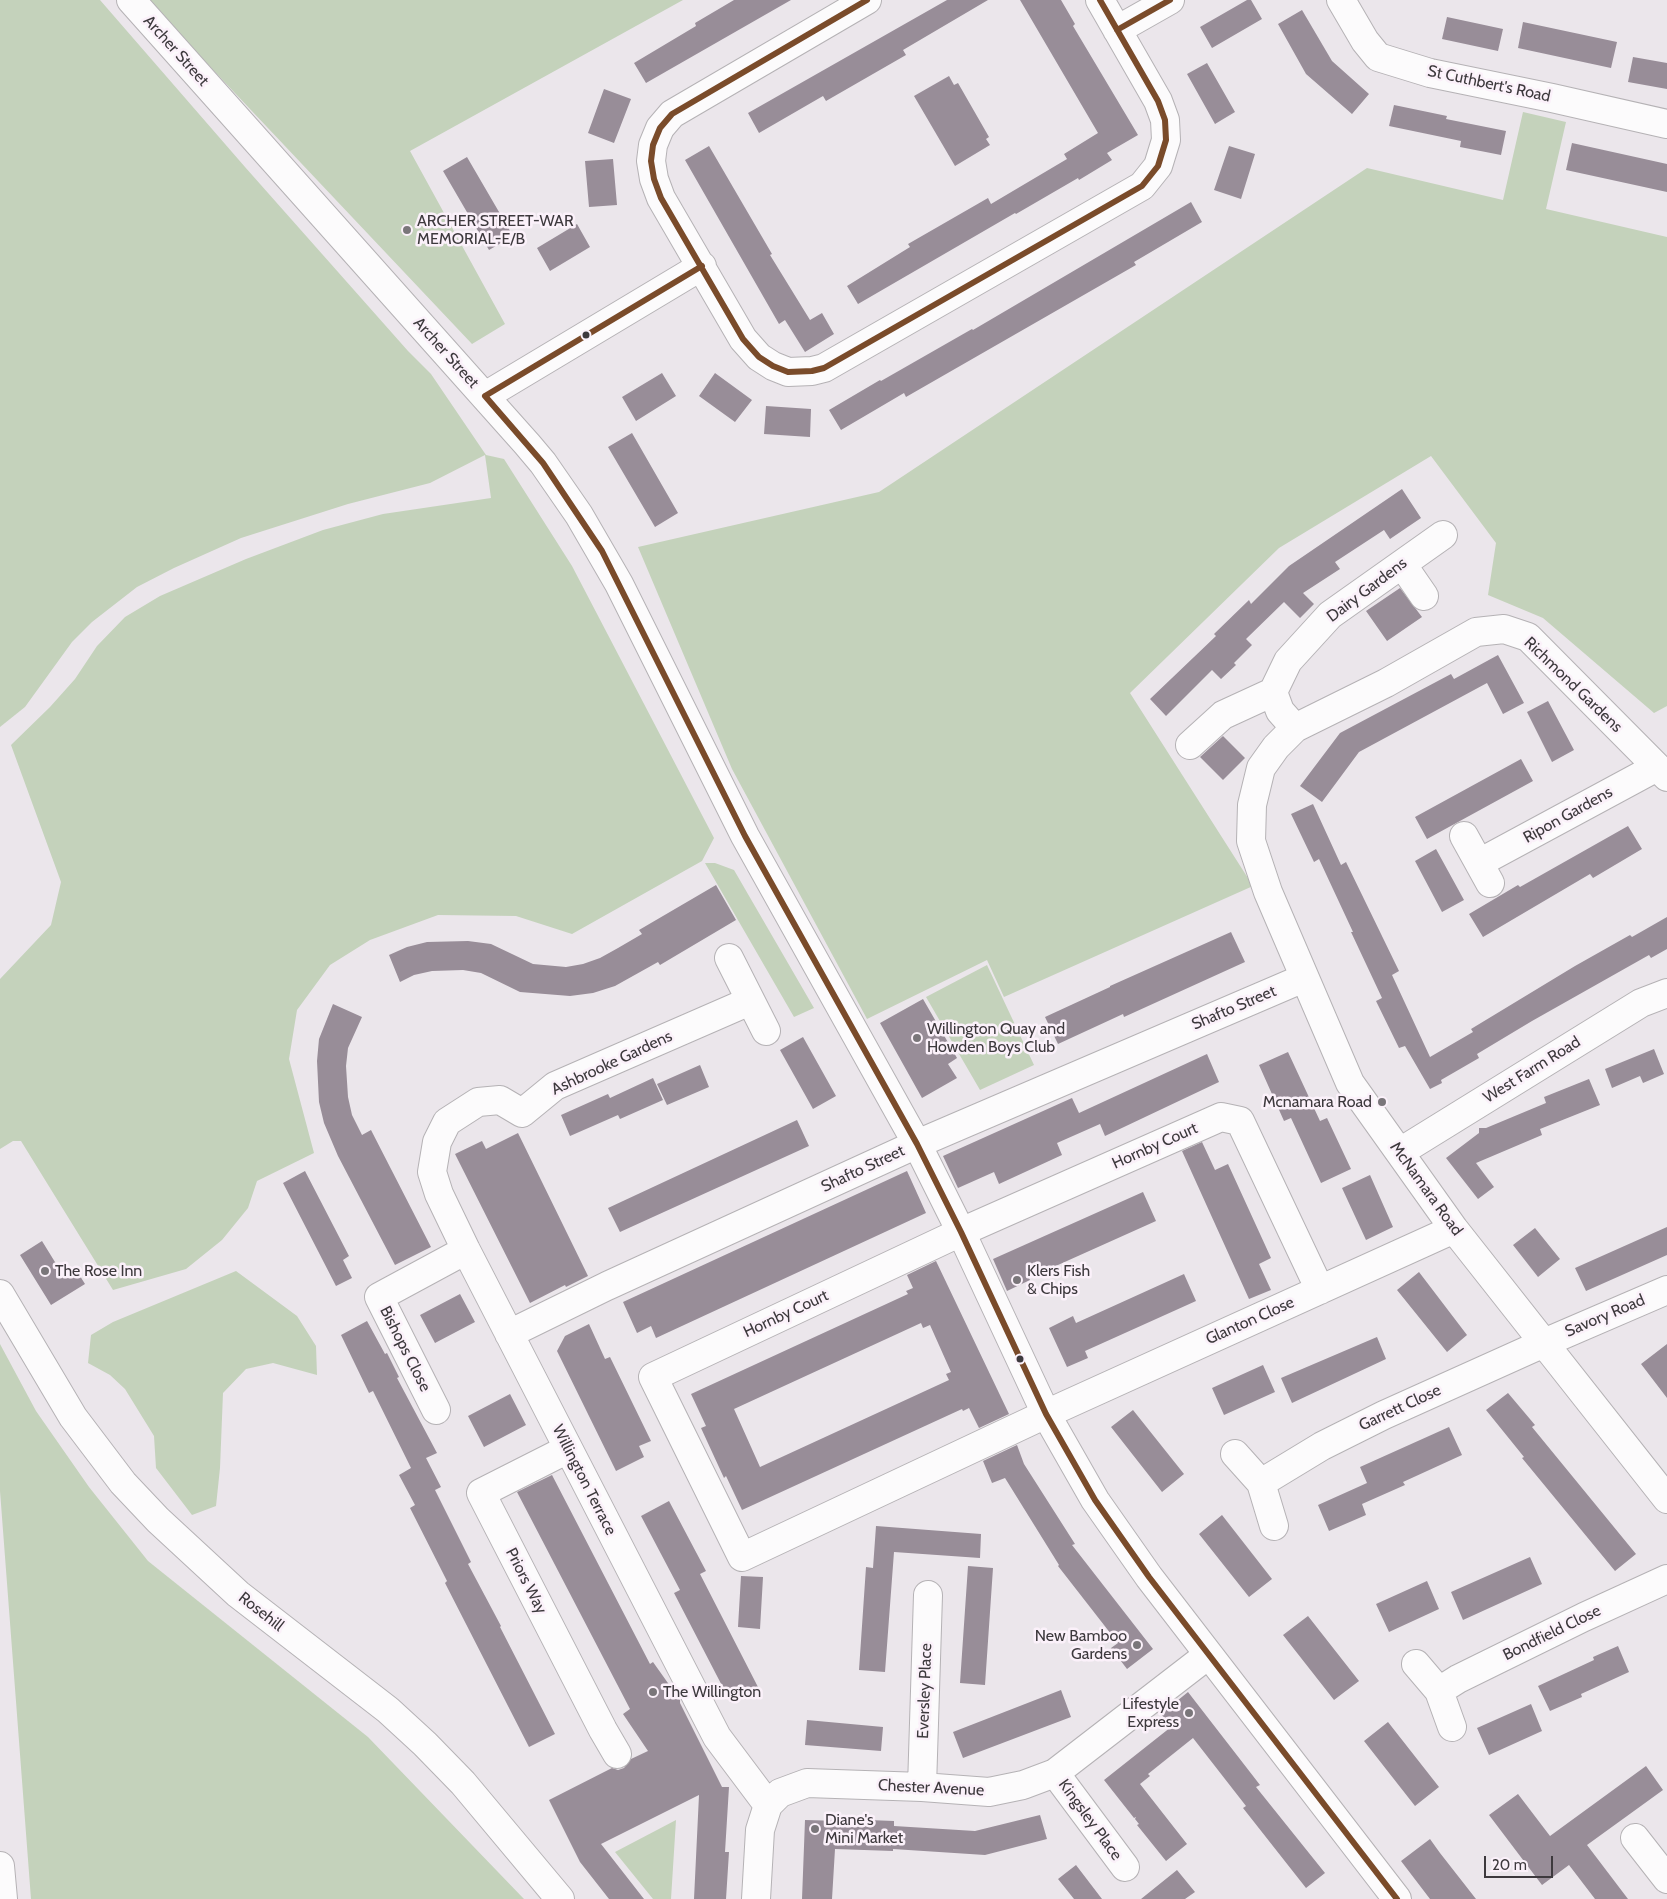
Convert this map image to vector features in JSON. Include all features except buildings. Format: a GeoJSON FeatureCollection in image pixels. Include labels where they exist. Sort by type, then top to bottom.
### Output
{"type":"FeatureCollection","features":[{"type":"Feature","properties":{"kind":"street","name":"Archer Street"},"geometry":{"type":"LineString","coordinates":[[131,0],[485,396],[543,463],[579,515],[602,551],[745,836],[917,1144],[1046,1414],[1095,1500],[1144,1570],[1208,1655],[1397,1899]]}},
{"type":"Feature","properties":{"kind":"street"},"geometry":{"type":"LineString","coordinates":[[867,0],[672,114],[660,128],[653,145],[651,161],[654,179],[661,198],[743,339],[759,357],[773,366],[788,372],[812,371],[824,368],[1142,186],[1158,166],[1166,140],[1165,120],[1158,101],[1100,0]]}},
{"type":"Feature","properties":{"kind":"street"},"geometry":{"type":"LineString","coordinates":[[1117,30],[1170,0]]}},
{"type":"Feature","properties":{"kind":"street","name":"St Cuthbert's Road"},"geometry":{"type":"LineString","coordinates":[[1341,0],[1365,41],[1378,57],[1430,73],[1667,124]]}},
{"type":"Feature","properties":{"kind":"street"},"geometry":{"type":"LineString","coordinates":[[485,396],[702,266]]}},
{"type":"Feature","properties":{"kind":"street","name":"Dairy Gardens"},"geometry":{"type":"LineString","coordinates":[[1273,692],[1288,661],[1330,615],[1443,535]]}},
{"type":"Feature","properties":{"kind":"street"},"geometry":{"type":"LineString","coordinates":[[1402,564],[1424,596]]}},
{"type":"Feature","properties":{"kind":"street","name":"Richmond Gardens"},"geometry":{"type":"LineString","coordinates":[[1295,728],[1386,683],[1476,632],[1504,629],[1528,637],[1662,772]]}},
{"type":"Feature","properties":{"kind":"street"},"geometry":{"type":"LineString","coordinates":[[1190,745],[1223,715],[1273,692],[1280,711],[1295,728]]}},
{"type":"Feature","properties":{"kind":"street","name":"McNamara Road"},"geometry":{"type":"LineString","coordinates":[[1295,728],[1276,746],[1262,768],[1252,805],[1251,841],[1268,892],[1350,1083],[1454,1229],[1667,1499]]}},
{"type":"Feature","properties":{"kind":"street","name":"Ripon Gardens"},"geometry":{"type":"LineString","coordinates":[[1464,836],[1485,873],[1662,772]]}},
{"type":"Feature","properties":{"kind":"street"},"geometry":{"type":"LineString","coordinates":[[729,958],[766,1032]]}},
{"type":"Feature","properties":{"kind":"street","name":"Shafto Street"},"geometry":{"type":"LineString","coordinates":[[509,1334],[608,1286],[917,1144],[1304,978]]}},
{"type":"Feature","properties":{"kind":"street","name":"West Farm Road"},"geometry":{"type":"LineString","coordinates":[[1400,1152],[1642,1003],[1667,993]]}},
{"type":"Feature","properties":{"kind":"street","name":"Ashbrooke Gardens"},"geometry":{"type":"LineString","coordinates":[[437,1142],[446,1122],[478,1102],[500,1100],[522,1113],[555,1086],[750,1001]]}},
{"type":"Feature","properties":{"kind":"street","name":"Hornby Court"},"geometry":{"type":"LineString","coordinates":[[1046,1414],[742,1557],[653,1377],[960,1232],[1221,1117],[1240,1121],[1320,1290]]}},
{"type":"Feature","properties":{"kind":"street","name":"Willington Terrace"},"geometry":{"type":"LineString","coordinates":[[437,1142],[432,1172],[439,1194],[466,1250],[717,1737],[768,1805]]}},
{"type":"Feature","properties":{"kind":"street","name":"Glanton Close"},"geometry":{"type":"LineString","coordinates":[[1046,1414],[1454,1229]]}},
{"type":"Feature","properties":{"kind":"street","name":"Bishops Close"},"geometry":{"type":"LineString","coordinates":[[436,1410],[379,1297],[466,1250]]}},
{"type":"Feature","properties":{"kind":"street","name":"Savory Road"},"geometry":{"type":"LineString","coordinates":[[1544,1343],[1667,1290]]}},
{"type":"Feature","properties":{"kind":"street","name":"Rosehill"},"geometry":{"type":"LineString","coordinates":[[0,1294],[73,1417],[107,1462],[146,1508],[195,1556],[238,1594],[388,1710],[425,1744],[463,1783],[560,1899]]}},
{"type":"Feature","properties":{"kind":"street","name":"Garrett Close"},"geometry":{"type":"LineString","coordinates":[[1261,1483],[1322,1446],[1384,1415],[1544,1343]]}},
{"type":"Feature","properties":{"kind":"street","name":"Priors Way"},"geometry":{"type":"LineString","coordinates":[[568,1449],[481,1493],[617,1754]]}},
{"type":"Feature","properties":{"kind":"street"},"geometry":{"type":"LineString","coordinates":[[1235,1454],[1261,1483],[1274,1526]]}},
{"type":"Feature","properties":{"kind":"street","name":"Bondfield Close"},"geometry":{"type":"LineString","coordinates":[[1439,1691],[1458,1679],[1576,1621],[1667,1579]]}},
{"type":"Feature","properties":{"kind":"street","name":"Eversley Place"},"geometry":{"type":"LineString","coordinates":[[922,1787],[928,1595]]}},
{"type":"Feature","properties":{"kind":"street","name":"Chester Avenue"},"geometry":{"type":"LineString","coordinates":[[768,1805],[780,1794],[807,1783],[922,1787],[989,1792],[1023,1784],[1055,1773],[1208,1655]]}},
{"type":"Feature","properties":{"kind":"street"},"geometry":{"type":"LineString","coordinates":[[1416,1664],[1439,1691],[1452,1727]]}},
{"type":"Feature","properties":{"kind":"street","name":"Kingsley Place"},"geometry":{"type":"LineString","coordinates":[[1055,1773],[1125,1867]]}},
{"type":"Feature","properties":{"kind":"street"},"geometry":{"type":"LineString","coordinates":[[756,1899],[760,1830],[768,1805]]}},
{"type":"Feature","properties":{"kind":"street"},"geometry":{"type":"LineString","coordinates":[[1635,1838],[1667,1880]]}},
{"type":"Feature","properties":{"kind":"street"},"geometry":{"type":"LineString","coordinates":[[0,1866],[3,1899]]}},
{"type":"Feature","properties":{"kind":"green space"},"geometry":{"type":"Polygon","coordinates":[[[0,0],[100,0],[245,167],[408,351],[431,374],[486,455],[504,459],[572,566],[714,838],[702,861],[572,934],[516,916],[438,915],[370,940],[330,965],[297,1010],[289,1059],[314,1153],[257,1181],[248,1208],[222,1240],[186,1269],[113,1290],[21,1141],[13,1141],[0,1149],[0,979],[51,925],[61,882],[11,745],[50,707],[75,679],[97,646],[125,617],[160,596],[246,559],[323,530],[383,514],[491,498],[485,455],[430,483],[348,504],[241,538],[174,568],[137,587],[92,622],[72,642],[25,707],[0,727],[0,0]]]}},
{"type":"Feature","properties":{"kind":"green space"},"geometry":{"type":"Polygon","coordinates":[[[147,0],[683,0],[410,151],[505,324],[472,344],[147,0]]]}},
{"type":"Feature","properties":{"kind":"green space"},"geometry":{"type":"Polygon","coordinates":[[[1523,112],[1566,122],[1546,209],[1667,237],[1667,706],[1654,713],[1543,618],[1488,595],[1496,543],[1431,456],[1279,548],[1130,693],[1253,886],[1004,997],[987,960],[867,1019],[732,769],[638,547],[879,492],[1367,168],[1503,200],[1523,112]]]}},
{"type":"Feature","properties":{"kind":"green space"},"geometry":{"type":"Polygon","coordinates":[[[705,863],[715,863],[734,870],[814,1008],[794,1017],[705,863]]]}},
{"type":"Feature","properties":{"kind":"green space"},"geometry":{"type":"Polygon","coordinates":[[[987,965],[1034,1065],[980,1090],[926,997],[987,965]]]}},
{"type":"Feature","properties":{"kind":"green space"},"geometry":{"type":"Polygon","coordinates":[[[236,1271],[297,1316],[316,1346],[317,1375],[273,1363],[246,1369],[223,1393],[220,1468],[216,1506],[192,1515],[156,1468],[154,1436],[125,1389],[110,1375],[88,1363],[91,1335],[113,1322],[236,1271]]]}},
{"type":"Feature","properties":{"kind":"green space"},"geometry":{"type":"Polygon","coordinates":[[[0,1344],[36,1411],[89,1487],[148,1561],[368,1737],[524,1899],[31,1899],[0,1491],[0,1344]]]}},
{"type":"Feature","properties":{"kind":"green space"},"geometry":{"type":"Polygon","coordinates":[[[676,1820],[671,1899],[653,1899],[615,1852],[676,1820]]]}},
{"type":"Feature","properties":{"kind":"transit line"},"geometry":{"type":"LineString","coordinates":[[867,0],[672,114],[660,128],[653,145],[651,161],[654,179],[661,198],[743,339],[759,357],[773,366],[788,372],[812,371],[824,368],[1142,186],[1158,166],[1166,140],[1165,120],[1158,101],[1100,0]]}},
{"type":"Feature","properties":{"kind":"transit line"},"geometry":{"type":"LineString","coordinates":[[1117,30],[1170,0]]}},
{"type":"Feature","properties":{"kind":"transit line"},"geometry":{"type":"LineString","coordinates":[[485,396],[702,266]]}},
{"type":"Feature","properties":{"kind":"transit line"},"geometry":{"type":"LineString","coordinates":[[485,396],[543,463],[602,551],[745,836],[917,1144],[961,1232],[1046,1414],[1095,1500],[1149,1577],[1397,1899]]}},
{"type":"Feature","properties":{"kind":"place","name":"ARCHER STREET-WAR MEMORIAL-E/B"},"geometry":{"type":"Point","coordinates":[407,230]}},
{"type":"Feature","properties":{"kind":"place","name":"Willington Quay and Howden Boys Club"},"geometry":{"type":"Point","coordinates":[917,1038]}},
{"type":"Feature","properties":{"kind":"place","name":"Mcnamara Road"},"geometry":{"type":"Point","coordinates":[1382,1102]}},
{"type":"Feature","properties":{"kind":"place","name":"The Rose Inn"},"geometry":{"type":"Point","coordinates":[45,1271]}},
{"type":"Feature","properties":{"kind":"place","name":"Klers Fish & Chips"},"geometry":{"type":"Point","coordinates":[1017,1280]}},
{"type":"Feature","properties":{"kind":"place","name":"New Bamboo Gardens"},"geometry":{"type":"Point","coordinates":[1137,1645]}},
{"type":"Feature","properties":{"kind":"place","name":"The Willington"},"geometry":{"type":"Point","coordinates":[653,1692]}},
{"type":"Feature","properties":{"kind":"place","name":"Lifestyle Express"},"geometry":{"type":"Point","coordinates":[1189,1713]}},
{"type":"Feature","properties":{"kind":"place","name":"Diane's Mini Market"},"geometry":{"type":"Point","coordinates":[815,1829]}}]}
